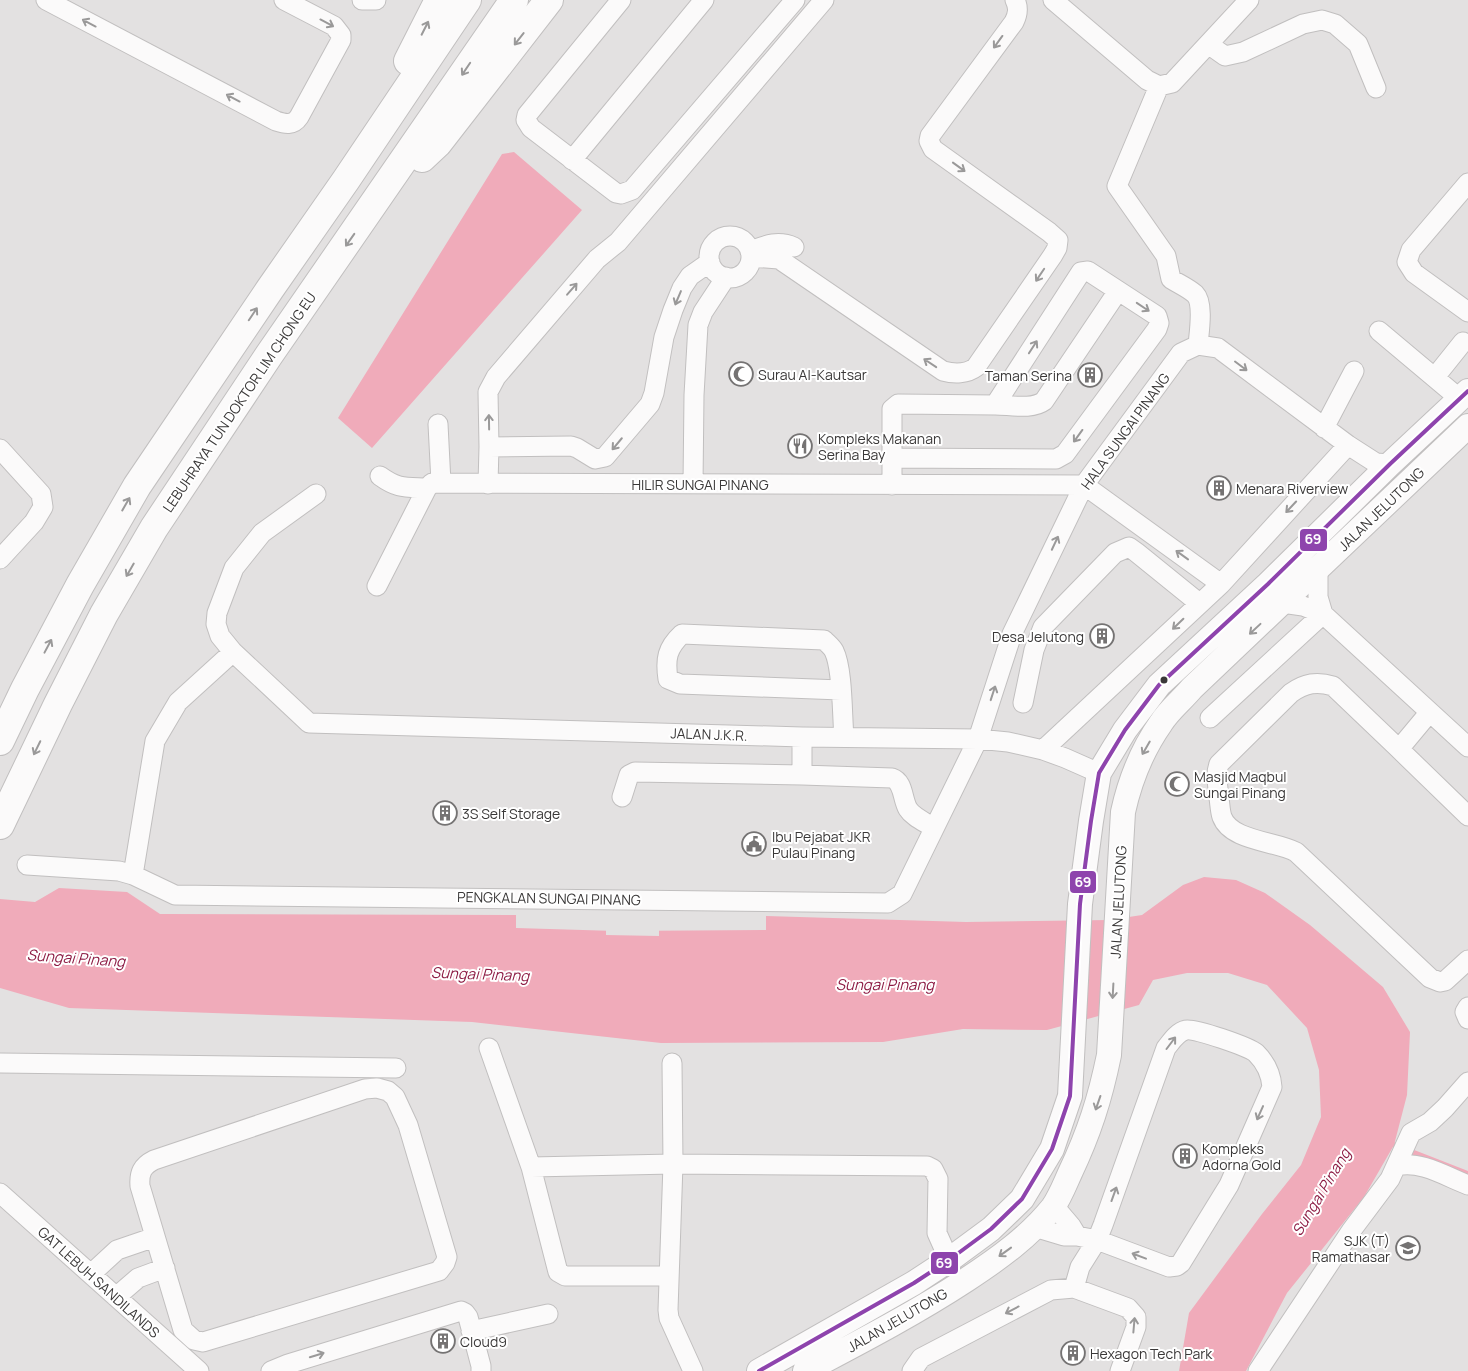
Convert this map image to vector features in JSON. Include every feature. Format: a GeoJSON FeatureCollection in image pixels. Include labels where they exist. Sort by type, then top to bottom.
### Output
{"type":"FeatureCollection","features":[{"type":"Feature","properties":{"kind":"highway"},"geometry":{"type":"LineString","coordinates":[[346,180],[439,0]]}},
{"type":"Feature","properties":{"kind":"highway"},"geometry":{"type":"LineString","coordinates":[[0,741],[80,585],[137,486],[467,0]]}},
{"type":"Feature","properties":{"kind":"highway","name":"LEBUHRAYA TUN DOKTOR LIM CHONG EU"},"geometry":{"type":"LineString","coordinates":[[0,825],[104,614],[154,528],[270,355],[514,0]]}},
{"type":"Feature","properties":{"kind":"highway"},"geometry":{"type":"LineString","coordinates":[[377,200],[438,143],[549,0]]}},
{"type":"Feature","properties":{"kind":"main road","name":"JALAN JELUTONG"},"geometry":{"type":"LineString","coordinates":[[759,1371],[914,1283],[992,1229],[1022,1199],[1052,1148],[1070,1096],[1080,904],[1099,773],[1125,730],[1158,685],[1268,584],[1390,464],[1464,395]]}},
{"type":"Feature","properties":{"kind":"main road","name":"JALAN JELUTONG"},"geometry":{"type":"LineString","coordinates":[[805,1371],[924,1308],[1003,1254],[1034,1228],[1054,1206],[1085,1142],[1102,1094],[1109,1055],[1123,812],[1128,787],[1140,758],[1161,722],[1180,702],[1468,426]]}},
{"type":"Feature","properties":{"kind":"street"},"geometry":{"type":"LineString","coordinates":[[46,0],[276,121],[286,124],[296,121],[299,117],[341,40],[341,35],[334,26],[284,0]]}},
{"type":"Feature","properties":{"kind":"street"},"geometry":{"type":"LineString","coordinates":[[362,0],[376,0]]}},
{"type":"Feature","properties":{"kind":"street"},"geometry":{"type":"LineString","coordinates":[[621,0],[527,115],[526,120],[531,128],[572,160],[616,193],[621,194],[632,190],[795,0]]}},
{"type":"Feature","properties":{"kind":"street"},"geometry":{"type":"LineString","coordinates":[[572,160],[704,0]]}},
{"type":"Feature","properties":{"kind":"street"},"geometry":{"type":"LineString","coordinates":[[488,484],[488,392],[496,377],[597,259],[618,242],[824,0]]}},
{"type":"Feature","properties":{"kind":"street"},"geometry":{"type":"LineString","coordinates":[[750,254],[779,259],[943,372],[951,374],[971,371],[976,367],[1053,255],[1057,248],[1058,240],[933,148],[929,141],[930,136],[1014,22],[1018,7],[1015,0]]}},
{"type":"Feature","properties":{"kind":"street"},"geometry":{"type":"LineString","coordinates":[[1053,0],[1147,80],[1159,86],[1172,83],[1249,0]]}},
{"type":"Feature","properties":{"kind":"street"},"geometry":{"type":"LineString","coordinates":[[1208,44],[1225,56],[1243,52],[1303,24],[1322,20],[1335,24],[1358,44],[1376,88]]}},
{"type":"Feature","properties":{"kind":"street"},"geometry":{"type":"LineString","coordinates":[[1159,86],[1117,186],[1166,256],[1171,279],[1195,294],[1199,299],[1198,345],[1218,348],[1348,445],[1376,463],[1390,464]]}},
{"type":"Feature","properties":{"kind":"street"},"geometry":{"type":"LineString","coordinates":[[1468,183],[1411,250],[1407,262],[1414,273],[1468,312]]}},
{"type":"Feature","properties":{"kind":"street"},"geometry":{"type":"LineString","coordinates":[[728,236],[735,236],[746,244],[750,254],[750,265],[746,271],[734,278],[726,277],[716,272],[710,262],[711,248],[715,242],[728,236]]}},
{"type":"Feature","properties":{"kind":"street"},"geometry":{"type":"LineString","coordinates":[[750,254],[772,243],[782,243],[794,247]]}},
{"type":"Feature","properties":{"kind":"street"},"geometry":{"type":"LineString","coordinates":[[489,447],[571,446],[595,459],[605,458],[650,404],[654,393],[664,337],[682,288],[690,276],[710,262]]}},
{"type":"Feature","properties":{"kind":"street"},"geometry":{"type":"LineString","coordinates":[[892,458],[1056,459],[1065,454],[1158,329],[1157,316],[1088,271],[1081,272],[995,405]]}},
{"type":"Feature","properties":{"kind":"street"},"geometry":{"type":"LineString","coordinates":[[693,484],[694,396],[698,325],[703,312],[726,277]]}},
{"type":"Feature","properties":{"kind":"street"},"geometry":{"type":"LineString","coordinates":[[892,485],[892,410],[898,404],[1039,405],[1118,291]]}},
{"type":"Feature","properties":{"kind":"street"},"geometry":{"type":"LineString","coordinates":[[1379,332],[1435,377],[1464,395]]}},
{"type":"Feature","properties":{"kind":"street"},"geometry":{"type":"LineString","coordinates":[[1435,377],[1463,342]]}},
{"type":"Feature","properties":{"kind":"street","name":"HALA SUNGAI PINANG"},"geometry":{"type":"LineString","coordinates":[[978,739],[1012,634],[1084,485],[1181,353],[1198,345]]}},
{"type":"Feature","properties":{"kind":"street"},"geometry":{"type":"LineString","coordinates":[[1324,428],[1354,371]]}},
{"type":"Feature","properties":{"kind":"street"},"geometry":{"type":"LineString","coordinates":[[377,586],[434,486],[438,424]]}},
{"type":"Feature","properties":{"kind":"street"},"geometry":{"type":"LineString","coordinates":[[1043,750],[1222,584],[1348,445]]}},
{"type":"Feature","properties":{"kind":"street"},"geometry":{"type":"LineString","coordinates":[[0,449],[41,494],[44,507],[34,522],[0,559]]}},
{"type":"Feature","properties":{"kind":"street","name":"HILIR SUNGAI PINANG"},"geometry":{"type":"LineString","coordinates":[[380,476],[392,485],[399,487],[488,484],[1084,485]]}},
{"type":"Feature","properties":{"kind":"street"},"geometry":{"type":"LineString","coordinates":[[1084,485],[1222,584]]}},
{"type":"Feature","properties":{"kind":"street"},"geometry":{"type":"LineString","coordinates":[[133,875],[155,741],[178,702],[233,652],[220,636],[216,624],[217,613],[234,568],[262,533],[316,494]]}},
{"type":"Feature","properties":{"kind":"street"},"geometry":{"type":"LineString","coordinates":[[1024,704],[1034,650],[1043,628],[1121,549],[1129,547],[1199,604]]}},
{"type":"Feature","properties":{"kind":"street"},"geometry":{"type":"LineString","coordinates":[[1318,570],[1318,597],[1323,614]]}},
{"type":"Feature","properties":{"kind":"street"},"geometry":{"type":"LineString","coordinates":[[1282,603],[1304,606],[1323,614],[1468,747]]}},
{"type":"Feature","properties":{"kind":"street"},"geometry":{"type":"LineString","coordinates":[[1210,718],[1323,614]]}},
{"type":"Feature","properties":{"kind":"street"},"geometry":{"type":"LineString","coordinates":[[840,690],[680,684],[668,679],[666,665],[671,644],[682,634],[824,640],[833,649],[837,659],[840,690],[844,737]]}},
{"type":"Feature","properties":{"kind":"street","name":"JALAN J.K.R."},"geometry":{"type":"LineString","coordinates":[[233,652],[305,721],[313,724],[802,737],[978,739],[1008,742],[1043,750],[1099,773]]}},
{"type":"Feature","properties":{"kind":"street"},"geometry":{"type":"LineString","coordinates":[[1468,816],[1333,686],[1322,683],[1300,686],[1291,693],[1219,764],[1217,769],[1221,815],[1224,822],[1230,828],[1243,836],[1296,852],[1430,978],[1440,982],[1445,980],[1468,960]]}},
{"type":"Feature","properties":{"kind":"street"},"geometry":{"type":"LineString","coordinates":[[1399,749],[1430,713]]}},
{"type":"Feature","properties":{"kind":"street"},"geometry":{"type":"LineString","coordinates":[[1065,758],[1069,732],[1076,719]]}},
{"type":"Feature","properties":{"kind":"street"},"geometry":{"type":"LineString","coordinates":[[802,737],[802,775]]}},
{"type":"Feature","properties":{"kind":"street","name":"PENGKALAN SUNGAI PINANG"},"geometry":{"type":"LineString","coordinates":[[27,865],[119,871],[133,875],[175,896],[888,903],[902,894],[978,739]]}},
{"type":"Feature","properties":{"kind":"street"},"geometry":{"type":"LineString","coordinates":[[622,797],[629,775],[636,772],[892,778],[900,782],[904,800],[911,813],[934,828]]}},
{"type":"Feature","properties":{"kind":"street"},"geometry":{"type":"LineString","coordinates":[[1468,1007],[1465,1012],[1468,1019]]}},
{"type":"Feature","properties":{"kind":"street"},"geometry":{"type":"LineString","coordinates":[[1034,1228],[1064,1236],[1077,1236],[1097,1240],[1169,1267],[1177,1266],[1181,1263],[1229,1185],[1272,1087],[1271,1076],[1266,1064],[1254,1051],[1199,1031],[1185,1030],[1175,1036],[1166,1048],[1097,1240],[1080,1267],[1074,1288]]}},
{"type":"Feature","properties":{"kind":"street"},"geometry":{"type":"LineString","coordinates":[[489,1048],[531,1167],[558,1272],[561,1275],[669,1276]]}},
{"type":"Feature","properties":{"kind":"street"},"geometry":{"type":"LineString","coordinates":[[0,1062],[396,1068]]}},
{"type":"Feature","properties":{"kind":"street"},"geometry":{"type":"LineString","coordinates":[[672,1063],[673,1164],[668,1310],[669,1318],[693,1371]]}},
{"type":"Feature","properties":{"kind":"street"},"geometry":{"type":"LineString","coordinates":[[1258,1371],[1351,1231],[1390,1180],[1411,1133],[1430,1122],[1468,1082]]}},
{"type":"Feature","properties":{"kind":"street"},"geometry":{"type":"LineString","coordinates":[[376,1088],[388,1091],[395,1097],[408,1125],[447,1257],[439,1271],[203,1342],[194,1340],[183,1330],[155,1237],[139,1178],[146,1164],[365,1089],[376,1088]]}},
{"type":"Feature","properties":{"kind":"street"},"geometry":{"type":"LineString","coordinates":[[1400,1160],[1406,1164],[1417,1165],[1468,1185]]}},
{"type":"Feature","properties":{"kind":"street"},"geometry":{"type":"LineString","coordinates":[[531,1167],[673,1164],[927,1166],[933,1169],[938,1179],[937,1233],[949,1260]]}},
{"type":"Feature","properties":{"kind":"street","name":"GAT LEBUH SANDILANDS"},"geometry":{"type":"LineString","coordinates":[[0,1193],[199,1371]]}},
{"type":"Feature","properties":{"kind":"street"},"geometry":{"type":"LineString","coordinates":[[1054,1206],[1077,1236]]}},
{"type":"Feature","properties":{"kind":"street"},"geometry":{"type":"LineString","coordinates":[[91,1274],[117,1250],[155,1237]]}},
{"type":"Feature","properties":{"kind":"street"},"geometry":{"type":"LineString","coordinates":[[116,1297],[138,1278],[165,1268]]}},
{"type":"Feature","properties":{"kind":"street"},"geometry":{"type":"LineString","coordinates":[[912,1371],[921,1358],[1050,1290],[1074,1288],[1128,1308],[1136,1318],[1136,1327],[1120,1371]]}},
{"type":"Feature","properties":{"kind":"street"},"geometry":{"type":"LineString","coordinates":[[271,1371],[457,1311],[465,1313],[481,1371]]}},
{"type":"Feature","properties":{"kind":"street"},"geometry":{"type":"LineString","coordinates":[[471,1331],[548,1314]]}},
{"type":"Feature","properties":{"kind":"water"},"geometry":{"type":"Polygon","coordinates":[[[514,152],[582,210],[372,448],[338,418],[502,154],[514,152]]]}},
{"type":"Feature","properties":{"kind":"water","name":"Sungai Pinang"},"geometry":{"type":"Polygon","coordinates":[[[1204,877],[1236,880],[1265,893],[1310,925],[1383,987],[1410,1032],[1407,1095],[1394,1145],[1364,1197],[1287,1293],[1246,1371],[1179,1371],[1189,1313],[1262,1214],[1301,1165],[1321,1117],[1319,1070],[1307,1028],[1267,985],[1228,973],[1187,973],[1153,980],[1139,1005],[1047,1030],[963,1029],[883,1042],[661,1043],[472,1022],[69,1008],[0,988],[0,899],[35,902],[59,888],[127,892],[160,914],[516,915],[516,928],[616,931],[766,930],[766,916],[966,922],[1109,920],[1142,915],[1183,885],[1204,877]]]}},
{"type":"Feature","properties":{"kind":"pier"},"geometry":{"type":"Polygon","coordinates":[[[606,930],[659,930],[659,936],[606,935],[606,930]]]}},
{"type":"Feature","properties":{"kind":"waterway"},"geometry":{"type":"LineString","coordinates":[[1394,1145],[1468,1174]]}},
{"type":"Feature","properties":{"kind":"transit line","name":"69"},"geometry":{"type":"LineString","coordinates":[[759,1371],[914,1283],[991,1229],[1022,1199],[1052,1149],[1070,1096],[1080,904],[1099,773],[1125,730],[1159,685],[1268,584],[1390,464],[1468,391]]}},
{"type":"Feature","properties":{"kind":"place","name":"Surau Al-Kautsar"},"geometry":{"type":"Point","coordinates":[741,374]}},
{"type":"Feature","properties":{"kind":"place","name":"Taman Serina"},"geometry":{"type":"Point","coordinates":[1090,375]}},
{"type":"Feature","properties":{"kind":"place","name":"Kompleks Makanan Serina Bay"},"geometry":{"type":"Point","coordinates":[800,446]}},
{"type":"Feature","properties":{"kind":"place","name":"Menara Riverview"},"geometry":{"type":"Point","coordinates":[1219,488]}},
{"type":"Feature","properties":{"kind":"place","name":"Desa Jelutong"},"geometry":{"type":"Point","coordinates":[1102,636]}},
{"type":"Feature","properties":{"kind":"place","name":"Masjid Maqbul Sungai Pinang"},"geometry":{"type":"Point","coordinates":[1177,784]}},
{"type":"Feature","properties":{"kind":"place","name":"3S Self Storage"},"geometry":{"type":"Point","coordinates":[445,813]}},
{"type":"Feature","properties":{"kind":"place","name":"Ibu Pejabat JKR Pulau Pinang"},"geometry":{"type":"Point","coordinates":[754,844]}},
{"type":"Feature","properties":{"kind":"place","name":"Kompleks Adorna Gold"},"geometry":{"type":"Point","coordinates":[1185,1156]}},
{"type":"Feature","properties":{"kind":"place","name":"SJK (T) Ramathasar"},"geometry":{"type":"Point","coordinates":[1408,1248]}},
{"type":"Feature","properties":{"kind":"place","name":"Cloud9"},"geometry":{"type":"Point","coordinates":[443,1341]}},
{"type":"Feature","properties":{"kind":"place","name":"Hexagon Tech Park"},"geometry":{"type":"Point","coordinates":[1073,1353]}}]}
